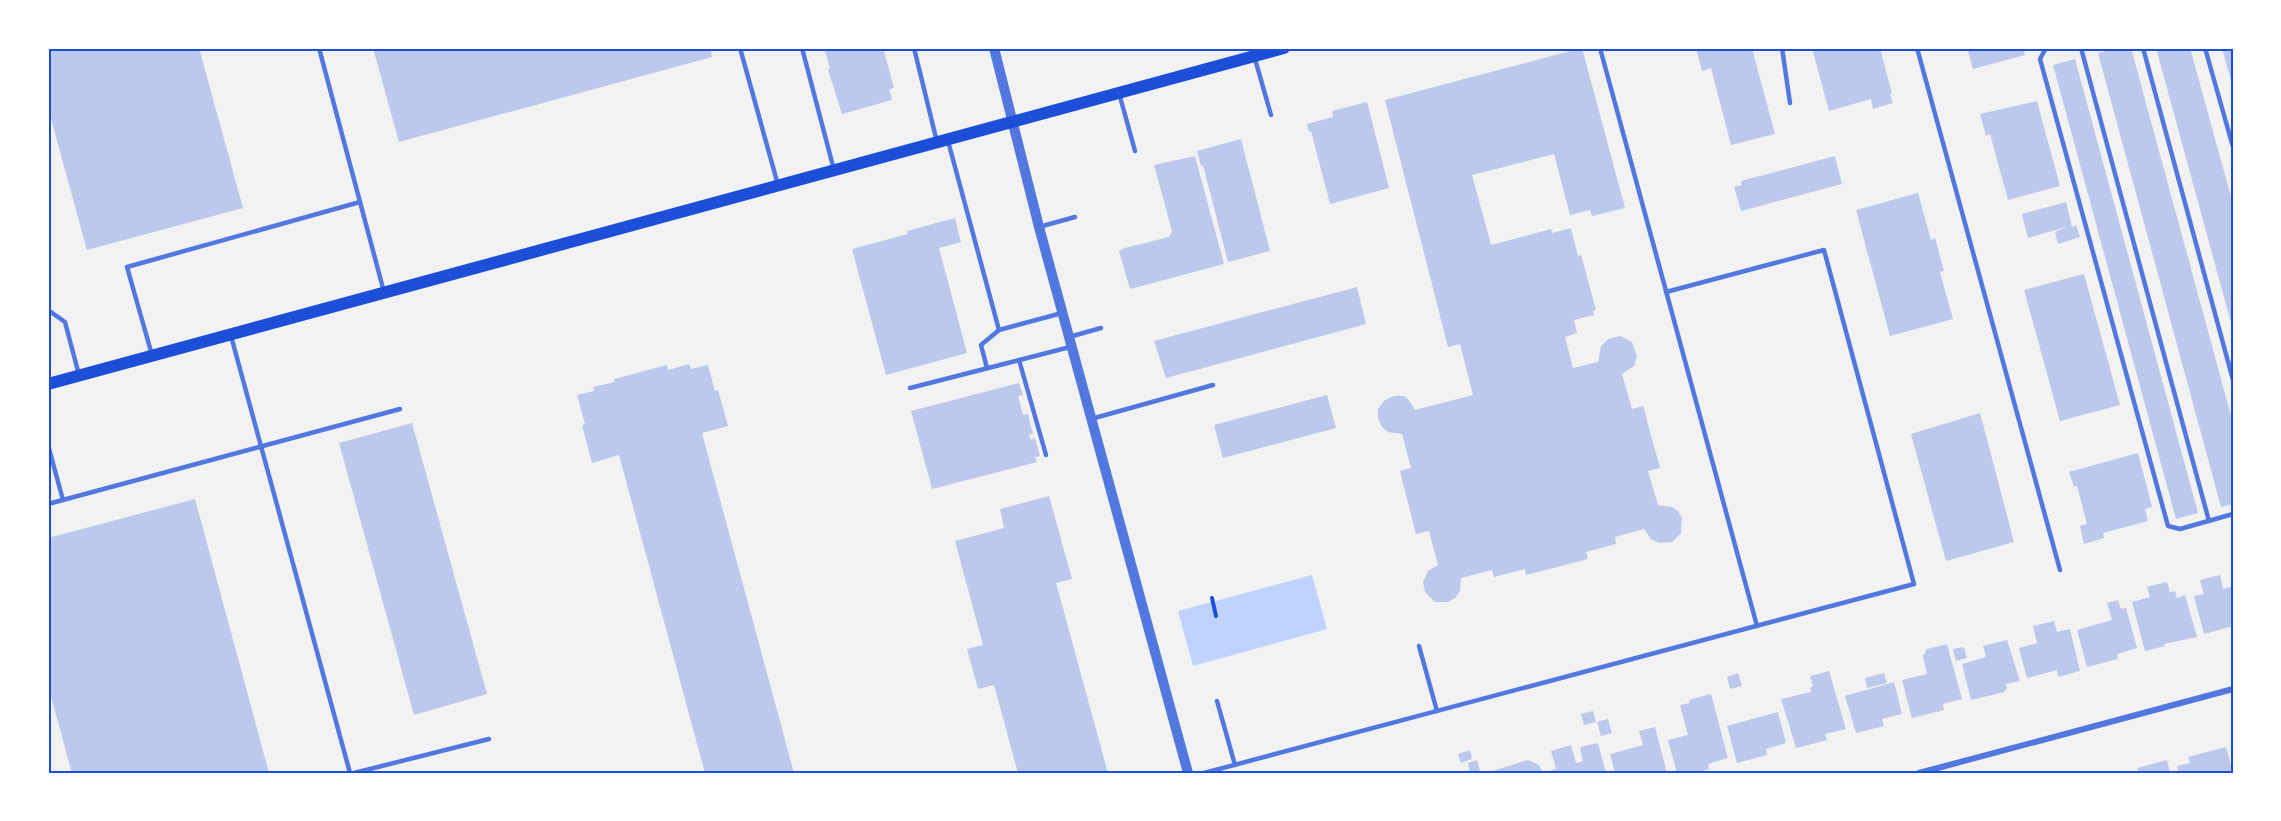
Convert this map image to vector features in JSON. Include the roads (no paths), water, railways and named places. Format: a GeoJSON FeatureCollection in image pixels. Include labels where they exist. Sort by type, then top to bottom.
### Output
{"type":"FeatureCollection","features":[{"type":"Feature","properties":{"kind":"main road"},"geometry":{"type":"LineString","coordinates":[[48,384],[1284,48]]}},
{"type":"Feature","properties":{"kind":"street"},"geometry":{"type":"LineString","coordinates":[[994,48],[1062,313],[1188,773]]}},
{"type":"Feature","properties":{"kind":"street"},"geometry":{"type":"LineString","coordinates":[[1919,773],[2233,689]]}},
{"type":"Feature","properties":{"kind":"lane"},"geometry":{"type":"LineString","coordinates":[[319,48],[384,292]]}},
{"type":"Feature","properties":{"kind":"lane"},"geometry":{"type":"LineString","coordinates":[[740,48],[778,185]]}},
{"type":"Feature","properties":{"kind":"lane"},"geometry":{"type":"LineString","coordinates":[[802,48],[834,170]]}},
{"type":"Feature","properties":{"kind":"lane"},"geometry":{"type":"LineString","coordinates":[[914,48],[999,330]]}},
{"type":"Feature","properties":{"kind":"lane"},"geometry":{"type":"LineString","coordinates":[[1600,48],[1757,626]]}},
{"type":"Feature","properties":{"kind":"lane"},"geometry":{"type":"LineString","coordinates":[[1782,48],[1790,103]]}},
{"type":"Feature","properties":{"kind":"lane"},"geometry":{"type":"LineString","coordinates":[[1917,48],[2060,570]]}},
{"type":"Feature","properties":{"kind":"lane"},"geometry":{"type":"LineString","coordinates":[[2046,48],[2040,58],[2168,526],[2180,528],[2233,514]]}},
{"type":"Feature","properties":{"kind":"lane"},"geometry":{"type":"LineString","coordinates":[[2081,48],[2209,521]]}},
{"type":"Feature","properties":{"kind":"lane"},"geometry":{"type":"LineString","coordinates":[[2143,48],[2233,380]]}},
{"type":"Feature","properties":{"kind":"lane"},"geometry":{"type":"LineString","coordinates":[[2205,48],[2233,147]]}},
{"type":"Feature","properties":{"kind":"lane"},"geometry":{"type":"LineString","coordinates":[[1254,56],[1270,115]]}},
{"type":"Feature","properties":{"kind":"lane"},"geometry":{"type":"LineString","coordinates":[[1119,93],[1135,151]]}},
{"type":"Feature","properties":{"kind":"lane"},"geometry":{"type":"LineString","coordinates":[[152,355],[127,267],[360,202]]}},
{"type":"Feature","properties":{"kind":"lane"},"geometry":{"type":"LineString","coordinates":[[1039,226],[1075,217]]}},
{"type":"Feature","properties":{"kind":"lane"},"geometry":{"type":"LineString","coordinates":[[1204,773],[1914,584],[1824,250],[1666,292]]}},
{"type":"Feature","properties":{"kind":"lane"},"geometry":{"type":"LineString","coordinates":[[48,310],[65,322],[79,375]]}},
{"type":"Feature","properties":{"kind":"lane"},"geometry":{"type":"LineString","coordinates":[[987,368],[981,345],[999,330],[1062,313]]}},
{"type":"Feature","properties":{"kind":"lane"},"geometry":{"type":"LineString","coordinates":[[910,388],[1019,360],[1101,328]]}},
{"type":"Feature","properties":{"kind":"lane"},"geometry":{"type":"LineString","coordinates":[[230,334],[352,773],[489,739]]}},
{"type":"Feature","properties":{"kind":"lane"},"geometry":{"type":"LineString","coordinates":[[1019,360],[1046,455]]}},
{"type":"Feature","properties":{"kind":"lane"},"geometry":{"type":"LineString","coordinates":[[1091,419],[1213,385]]}},
{"type":"Feature","properties":{"kind":"lane"},"geometry":{"type":"LineString","coordinates":[[48,504],[400,409]]}},
{"type":"Feature","properties":{"kind":"lane"},"geometry":{"type":"LineString","coordinates":[[48,445],[63,500]]}},
{"type":"Feature","properties":{"kind":"lane"},"geometry":{"type":"LineString","coordinates":[[1419,646],[1437,711]]}},
{"type":"Feature","properties":{"kind":"lane"},"geometry":{"type":"LineString","coordinates":[[1217,701],[1235,765]]}},
{"type":"Feature","properties":{"kind":"water"},"geometry":{"type":"Polygon","coordinates":[[[1312,575],[1327,629],[1193,666],[1178,611],[1312,575]]]}}]}
